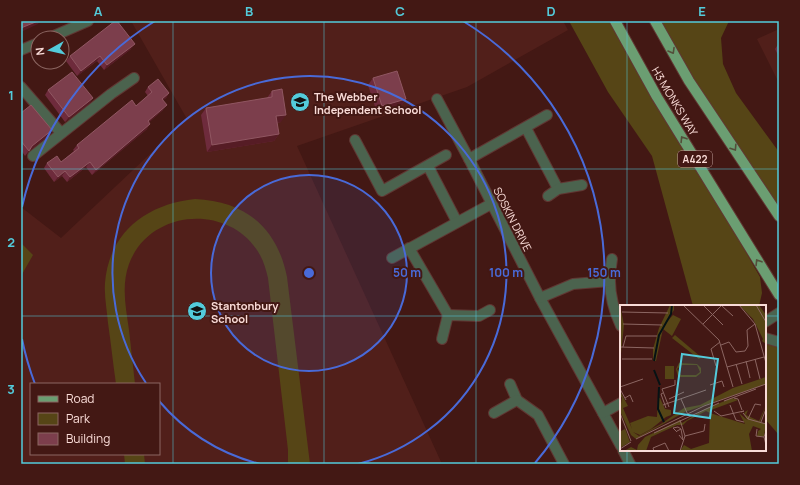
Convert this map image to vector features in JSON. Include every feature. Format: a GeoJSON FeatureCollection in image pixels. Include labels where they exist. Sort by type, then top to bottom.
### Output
{"type":"FeatureCollection","features":[{"type":"Feature","properties":{"kind":"main road","name":"H3 MONKS WAY"},"geometry":{"type":"LineString","coordinates":[[615,21],[657,97],[779,295]]}},
{"type":"Feature","properties":{"kind":"main road","name":"H3 MONKS WAY"},"geometry":{"type":"LineString","coordinates":[[654,21],[690,81],[779,216]]}},
{"type":"Feature","properties":{"kind":"street"},"geometry":{"type":"LineString","coordinates":[[61,30],[70,24],[88,21]]}},
{"type":"Feature","properties":{"kind":"street"},"geometry":{"type":"LineString","coordinates":[[33,156],[107,91],[134,78]]}},
{"type":"Feature","properties":{"kind":"street"},"geometry":{"type":"LineString","coordinates":[[21,87],[61,133]]}},
{"type":"Feature","properties":{"kind":"street","name":"SOSKIN DRIVE"},"geometry":{"type":"LineString","coordinates":[[437,99],[540,298],[620,444]]}},
{"type":"Feature","properties":{"kind":"street"},"geometry":{"type":"LineString","coordinates":[[469,159],[547,115]]}},
{"type":"Feature","properties":{"kind":"street"},"geometry":{"type":"LineString","coordinates":[[526,128],[558,189]]}},
{"type":"Feature","properties":{"kind":"street"},"geometry":{"type":"LineString","coordinates":[[355,140],[382,191],[446,156]]}},
{"type":"Feature","properties":{"kind":"street"},"geometry":{"type":"LineString","coordinates":[[428,166],[457,222]]}},
{"type":"Feature","properties":{"kind":"street"},"geometry":{"type":"LineString","coordinates":[[548,196],[558,189],[582,185]]}},
{"type":"Feature","properties":{"kind":"street"},"geometry":{"type":"LineString","coordinates":[[392,258],[491,204]]}},
{"type":"Feature","properties":{"kind":"street"},"geometry":{"type":"LineString","coordinates":[[410,248],[448,315],[442,339]]}},
{"type":"Feature","properties":{"kind":"street"},"geometry":{"type":"LineString","coordinates":[[612,259],[610,281],[613,302],[620,324]]}},
{"type":"Feature","properties":{"kind":"street"},"geometry":{"type":"LineString","coordinates":[[540,298],[574,284],[610,281]]}},
{"type":"Feature","properties":{"kind":"street"},"geometry":{"type":"LineString","coordinates":[[448,315],[479,316],[490,310]]}},
{"type":"Feature","properties":{"kind":"street"},"geometry":{"type":"LineString","coordinates":[[766,321],[779,313]]}},
{"type":"Feature","properties":{"kind":"street"},"geometry":{"type":"LineString","coordinates":[[766,338],[779,342]]}},
{"type":"Feature","properties":{"kind":"street"},"geometry":{"type":"LineString","coordinates":[[510,384],[517,400],[538,415],[564,464]]}},
{"type":"Feature","properties":{"kind":"street"},"geometry":{"type":"LineString","coordinates":[[494,413],[517,400]]}},
{"type":"Feature","properties":{"kind":"street"},"geometry":{"type":"LineString","coordinates":[[603,413],[620,404]]}},
{"type":"Feature","properties":{"kind":"street"},"geometry":{"type":"LineString","coordinates":[[624,451],[630,464]]}},
{"type":"Feature","properties":{"kind":"shaded area","name":"Stantonbury School"},"geometry":{"type":"Polygon","coordinates":[[[131,21],[563,21],[568,30],[467,87],[297,146],[442,464],[21,464],[21,207],[61,238],[187,119],[131,21]]]}},
{"type":"Feature","properties":{"kind":"shaded area"},"geometry":{"type":"Polygon","coordinates":[[[779,29],[779,83],[757,39],[779,29]]]}},
{"type":"Feature","properties":{"kind":"green space"},"geometry":{"type":"Polygon","coordinates":[[[569,21],[615,21],[760,277],[762,293],[759,305],[693,305],[652,156],[608,92],[569,21]]]}},
{"type":"Feature","properties":{"kind":"green space"},"geometry":{"type":"Polygon","coordinates":[[[655,21],[729,21],[721,38],[723,64],[736,93],[779,152],[779,216],[655,21]]]}},
{"type":"Feature","properties":{"kind":"green space"},"geometry":{"type":"Polygon","coordinates":[[[195,199],[213,201],[229,205],[243,211],[256,220],[267,231],[275,244],[282,259],[287,277],[310,464],[288,464],[288,450],[268,278],[260,255],[247,238],[230,227],[211,220],[192,219],[172,223],[154,232],[139,245],[129,264],[125,280],[126,305],[135,383],[116,383],[105,298],[105,283],[108,265],[114,249],[123,235],[134,224],[146,214],[161,207],[195,199]]]}},
{"type":"Feature","properties":{"kind":"green space"},"geometry":{"type":"Polygon","coordinates":[[[21,243],[33,255],[21,276],[21,243]]]}},
{"type":"Feature","properties":{"kind":"green space"},"geometry":{"type":"Polygon","coordinates":[[[766,338],[779,342],[779,435],[766,420],[766,338]]]}},
{"type":"Feature","properties":{"kind":"green space"},"geometry":{"type":"Polygon","coordinates":[[[124,455],[144,455],[145,464],[125,464],[124,455]]]}},
{"type":"Feature","properties":{"kind":"building"},"geometry":{"type":"Polygon","coordinates":[[[21,21],[38,21],[21,28],[21,21]]]}},
{"type":"Feature","properties":{"kind":"building"},"geometry":{"type":"Polygon","coordinates":[[[115,21],[117,21],[135,44],[107,65],[100,56],[81,71],[70,56],[115,21]]]}},
{"type":"Feature","properties":{"kind":"building"},"geometry":{"type":"Polygon","coordinates":[[[397,71],[406,99],[382,106],[373,78],[397,71]]]}},
{"type":"Feature","properties":{"kind":"building"},"geometry":{"type":"Polygon","coordinates":[[[72,72],[93,98],[69,117],[48,90],[72,72]]]}},
{"type":"Feature","properties":{"kind":"building"},"geometry":{"type":"Polygon","coordinates":[[[158,79],[169,93],[162,99],[167,105],[148,121],[150,124],[96,170],[90,162],[70,177],[65,171],[58,177],[47,163],[57,156],[61,162],[79,148],[77,145],[132,100],[136,106],[152,92],[148,87],[158,79]]]}},
{"type":"Feature","properties":{"kind":"building"},"geometry":{"type":"Polygon","coordinates":[[[282,89],[286,115],[276,116],[279,134],[212,145],[206,108],[272,97],[272,91],[282,89]]]}},
{"type":"Feature","properties":{"kind":"building"},"geometry":{"type":"Polygon","coordinates":[[[31,105],[52,130],[32,146],[29,151],[21,141],[21,113],[31,105]]]}},
{"type":"Feature","properties":{"kind":"place","name":"The Webber Independent School"},"geometry":{"type":"Point","coordinates":[300,102]}},
{"type":"Feature","properties":{"kind":"place","name":"Stantonbury School"},"geometry":{"type":"Point","coordinates":[197,311]}}]}
